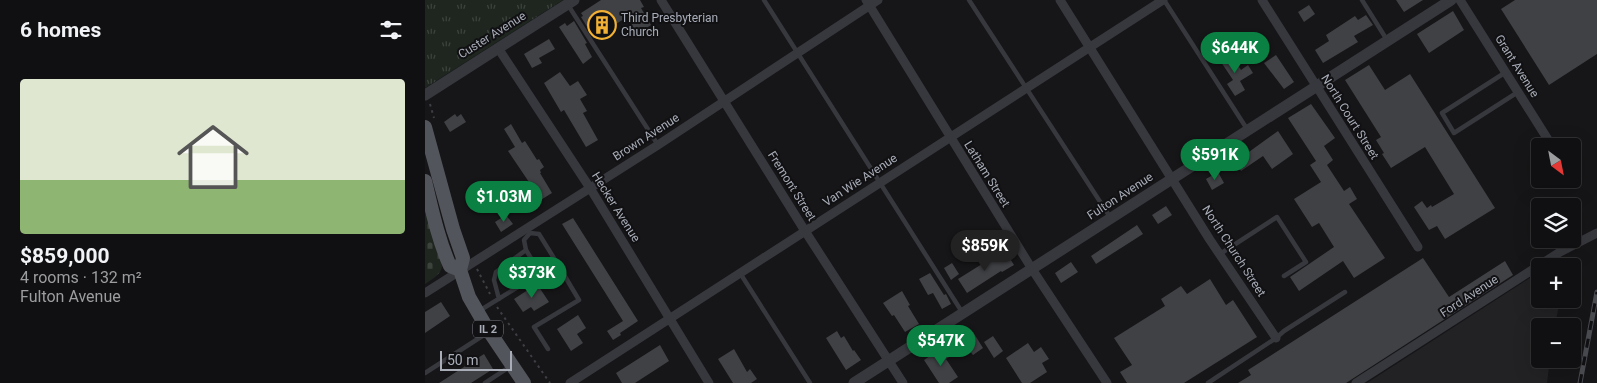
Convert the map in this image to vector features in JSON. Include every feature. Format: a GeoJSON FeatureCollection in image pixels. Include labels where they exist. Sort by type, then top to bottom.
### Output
{"type":"FeatureCollection","features":[{"type":"Feature","properties":{"kind":"main road","name":"IL 2"},"geometry":{"type":"LineString","coordinates":[[430,124],[453,228],[463,258],[461,270],[469,297],[523,383]]}},
{"type":"Feature","properties":{"kind":"main road","name":"IL 2"},"geometry":{"type":"LineString","coordinates":[[425,181],[433,216],[445,254],[450,266],[461,270]]}},
{"type":"Feature","properties":{"kind":"street","name":"Fremont Street"},"geometry":{"type":"LineString","coordinates":[[661,0],[805,231],[903,383]]}},
{"type":"Feature","properties":{"kind":"street","name":"Brown Avenue"},"geometry":{"type":"LineString","coordinates":[[425,294],[473,262],[528,230],[658,145],[868,3],[878,0]]}},
{"type":"Feature","properties":{"kind":"street","name":"North Church Street"},"geometry":{"type":"LineString","coordinates":[[1061,0],[1220,254],[1276,338]]}},
{"type":"Feature","properties":{"kind":"street","name":"Van Wie Avenue"},"geometry":{"type":"LineString","coordinates":[[571,383],[1164,0]]}},
{"type":"Feature","properties":{"kind":"street","name":"North Court Street"},"geometry":{"type":"LineString","coordinates":[[1263,0],[1418,247]]}},
{"type":"Feature","properties":{"kind":"street","name":"Fulton Avenue"},"geometry":{"type":"LineString","coordinates":[[854,383],[1451,0]]}},
{"type":"Feature","properties":{"kind":"street","name":"Grant Avenue"},"geometry":{"type":"LineString","coordinates":[[1460,0],[1547,138]]}},
{"type":"Feature","properties":{"kind":"street","name":"Custer Avenue"},"geometry":{"type":"LineString","coordinates":[[426,94],[571,2]]}},
{"type":"Feature","properties":{"kind":"street","name":"Latham Street"},"geometry":{"type":"LineString","coordinates":[[868,3],[949,138],[1107,383]]}},
{"type":"Feature","properties":{"kind":"street","name":"Hecker Avenue"},"geometry":{"type":"LineString","coordinates":[[498,48],[590,188],[709,383]]}},
{"type":"Feature","properties":{"kind":"street","name":"Ford Avenue"},"geometry":{"type":"LineString","coordinates":[[1356,383],[1560,252],[1597,233]]}},
{"type":"Feature","properties":{"kind":"lane"},"geometry":{"type":"LineString","coordinates":[[764,0],[963,313]]}},
{"type":"Feature","properties":{"kind":"lane"},"geometry":{"type":"LineString","coordinates":[[969,0],[1111,218]]}},
{"type":"Feature","properties":{"kind":"lane"},"geometry":{"type":"LineString","coordinates":[[1164,0],[1248,130]]}},
{"type":"Feature","properties":{"kind":"lane"},"geometry":{"type":"LineString","coordinates":[[1363,0],[1388,41]]}},
{"type":"Feature","properties":{"kind":"lane"},"geometry":{"type":"LineString","coordinates":[[571,2],[658,145]]}},
{"type":"Feature","properties":{"kind":"lane"},"geometry":{"type":"LineString","coordinates":[[1506,72],[1442,113],[1454,133],[1518,92]]}},
{"type":"Feature","properties":{"kind":"lane"},"geometry":{"type":"LineString","coordinates":[[1220,254],[1277,217],[1306,262],[1284,276]]}},
{"type":"Feature","properties":{"kind":"lane"},"geometry":{"type":"LineString","coordinates":[[540,273],[526,250],[524,240],[528,230],[539,234],[579,300],[534,327],[548,349]]}},
{"type":"Feature","properties":{"kind":"lane"},"geometry":{"type":"LineString","coordinates":[[499,299],[494,280],[496,272],[526,250]]}},
{"type":"Feature","properties":{"kind":"lane"},"geometry":{"type":"LineString","coordinates":[[478,311],[557,263]]}},
{"type":"Feature","properties":{"kind":"lane"},"geometry":{"type":"LineString","coordinates":[[740,273],[810,383]]}},
{"type":"Feature","properties":{"kind":"lane"},"geometry":{"type":"LineString","coordinates":[[1208,383],[1345,292]]}},
{"type":"Feature","properties":{"kind":"lane"},"geometry":{"type":"LineString","coordinates":[[425,373],[490,332]]}},
{"type":"Feature","properties":{"kind":"lane"},"geometry":{"type":"LineString","coordinates":[[485,383],[512,365]]}},
{"type":"Feature","properties":{"kind":"path"},"geometry":{"type":"LineString","coordinates":[[426,94],[430,124]]}},
{"type":"Feature","properties":{"kind":"path"},"geometry":{"type":"LineString","coordinates":[[473,262],[494,302],[550,383]]}},
{"type":"Feature","properties":{"kind":"shaded area"},"geometry":{"type":"Polygon","coordinates":[[[1531,277],[1531,308],[1558,308],[1556,318],[1531,318],[1531,368],[1549,368],[1547,383],[1367,383],[1531,277]]]}},
{"type":"Feature","properties":{"kind":"green space"},"geometry":{"type":"Polygon","coordinates":[[[425,0],[563,0],[425,88],[425,0]]]}},
{"type":"Feature","properties":{"kind":"green space"},"geometry":{"type":"Polygon","coordinates":[[[425,197],[442,266],[438,274],[425,284],[425,197]]]}},
{"type":"Feature","properties":{"kind":"building","name":"Third Presbyterian Church"},"geometry":{"type":"Polygon","coordinates":[[[601,0],[640,0],[644,7],[641,8],[651,25],[637,34],[627,17],[594,38],[581,17],[583,16],[581,13],[601,0]]]}},
{"type":"Feature","properties":{"kind":"building"},"geometry":{"type":"Polygon","coordinates":[[[1396,0],[1423,0],[1404,12],[1396,0]]]}},
{"type":"Feature","properties":{"kind":"building"},"geometry":{"type":"Polygon","coordinates":[[[1515,0],[1597,0],[1597,54],[1549,85],[1501,9],[1515,0]]]}},
{"type":"Feature","properties":{"kind":"building"},"geometry":{"type":"Polygon","coordinates":[[[1309,5],[1315,14],[1304,22],[1298,12],[1309,5]]]}},
{"type":"Feature","properties":{"kind":"building"},"geometry":{"type":"Polygon","coordinates":[[[1453,11],[1464,30],[1429,53],[1417,34],[1453,11]]]}},
{"type":"Feature","properties":{"kind":"building"},"geometry":{"type":"Polygon","coordinates":[[[1366,15],[1373,25],[1354,36],[1358,42],[1323,63],[1315,50],[1329,41],[1326,35],[1355,16],[1358,20],[1366,15]]]}},
{"type":"Feature","properties":{"kind":"building"},"geometry":{"type":"Polygon","coordinates":[[[574,21],[587,43],[585,44],[592,57],[583,64],[559,27],[565,23],[567,26],[574,21]]]}},
{"type":"Feature","properties":{"kind":"building"},"geometry":{"type":"Polygon","coordinates":[[[549,39],[555,49],[539,58],[542,63],[532,68],[524,54],[549,39]]]}},
{"type":"Feature","properties":{"kind":"building"},"geometry":{"type":"Polygon","coordinates":[[[1230,53],[1241,70],[1248,65],[1253,73],[1240,81],[1245,90],[1235,96],[1227,84],[1233,80],[1219,59],[1230,53]]]}},
{"type":"Feature","properties":{"kind":"building"},"geometry":{"type":"Polygon","coordinates":[[[1276,55],[1294,82],[1284,89],[1264,63],[1276,55]]]}},
{"type":"Feature","properties":{"kind":"building"},"geometry":{"type":"Polygon","coordinates":[[[1369,65],[1385,90],[1410,74],[1495,208],[1445,239],[1437,226],[1429,230],[1414,207],[1422,201],[1427,208],[1431,205],[1432,207],[1454,194],[1425,147],[1391,168],[1376,140],[1381,137],[1345,80],[1369,65]]]}},
{"type":"Feature","properties":{"kind":"building"},"geometry":{"type":"Polygon","coordinates":[[[560,72],[570,86],[578,81],[587,95],[580,99],[587,111],[583,113],[598,140],[586,147],[564,110],[561,112],[544,83],[560,72]]]}},
{"type":"Feature","properties":{"kind":"building"},"geometry":{"type":"Polygon","coordinates":[[[1311,104],[1335,138],[1324,146],[1333,160],[1327,165],[1344,191],[1350,187],[1357,199],[1349,204],[1385,258],[1354,278],[1343,261],[1299,291],[1290,277],[1334,247],[1319,223],[1312,227],[1294,199],[1321,182],[1310,165],[1316,161],[1288,118],[1311,104]]]}},
{"type":"Feature","properties":{"kind":"building"},"geometry":{"type":"Polygon","coordinates":[[[455,114],[457,117],[461,114],[466,122],[450,132],[444,122],[455,114]]]}},
{"type":"Feature","properties":{"kind":"building"},"geometry":{"type":"Polygon","coordinates":[[[511,124],[522,143],[525,141],[537,160],[539,159],[544,167],[540,170],[540,173],[552,193],[531,206],[526,196],[535,191],[508,151],[515,147],[504,129],[511,124]]]}},
{"type":"Feature","properties":{"kind":"building"},"geometry":{"type":"Polygon","coordinates":[[[1278,131],[1293,154],[1272,169],[1263,156],[1241,171],[1235,162],[1278,131]]]}},
{"type":"Feature","properties":{"kind":"building"},"geometry":{"type":"Polygon","coordinates":[[[1218,172],[1224,183],[1212,190],[1206,179],[1218,172]]]}},
{"type":"Feature","properties":{"kind":"building"},"geometry":{"type":"Polygon","coordinates":[[[1166,206],[1172,215],[1158,224],[1152,215],[1166,206]]]}},
{"type":"Feature","properties":{"kind":"building"},"geometry":{"type":"Polygon","coordinates":[[[506,215],[513,224],[501,232],[495,222],[506,215]]]}},
{"type":"Feature","properties":{"kind":"building"},"geometry":{"type":"Polygon","coordinates":[[[573,218],[638,321],[613,340],[607,331],[623,321],[562,224],[573,218]]]}},
{"type":"Feature","properties":{"kind":"building"},"geometry":{"type":"Polygon","coordinates":[[[1137,225],[1143,234],[1096,264],[1091,256],[1137,225]]]}},
{"type":"Feature","properties":{"kind":"building"},"geometry":{"type":"Polygon","coordinates":[[[1006,252],[1014,265],[967,293],[958,279],[1006,252]]]}},
{"type":"Feature","properties":{"kind":"building"},"geometry":{"type":"Polygon","coordinates":[[[1423,258],[1449,297],[1505,261],[1513,275],[1346,383],[1238,383],[1251,375],[1248,370],[1423,258]]]}},
{"type":"Feature","properties":{"kind":"building"},"geometry":{"type":"Polygon","coordinates":[[[1071,262],[1078,272],[1061,283],[1055,273],[1071,262]]]}},
{"type":"Feature","properties":{"kind":"building"},"geometry":{"type":"Polygon","coordinates":[[[952,263],[959,274],[951,280],[944,268],[952,263]]]}},
{"type":"Feature","properties":{"kind":"building"},"geometry":{"type":"Polygon","coordinates":[[[930,273],[951,304],[942,309],[933,293],[928,295],[919,279],[930,273]]]}},
{"type":"Feature","properties":{"kind":"building"},"geometry":{"type":"Polygon","coordinates":[[[1210,279],[1226,305],[1233,300],[1257,337],[1184,383],[1127,383],[1120,372],[1132,365],[1114,338],[1165,306],[1161,299],[1181,286],[1187,294],[1210,279]]]}},
{"type":"Feature","properties":{"kind":"building"},"geometry":{"type":"Polygon","coordinates":[[[537,284],[549,302],[534,311],[531,307],[523,312],[514,299],[537,284]]]}},
{"type":"Feature","properties":{"kind":"building"},"geometry":{"type":"Polygon","coordinates":[[[902,291],[910,305],[908,306],[919,324],[905,332],[894,315],[892,316],[883,303],[902,291]]]}},
{"type":"Feature","properties":{"kind":"building"},"geometry":{"type":"Polygon","coordinates":[[[441,302],[450,316],[425,333],[425,312],[441,302]]]}},
{"type":"Feature","properties":{"kind":"building"},"geometry":{"type":"Polygon","coordinates":[[[578,315],[586,328],[577,334],[583,343],[571,351],[557,329],[578,315]]]}},
{"type":"Feature","properties":{"kind":"building"},"geometry":{"type":"Polygon","coordinates":[[[837,331],[841,338],[844,336],[861,360],[846,370],[826,338],[837,331]]]}},
{"type":"Feature","properties":{"kind":"building"},"geometry":{"type":"Polygon","coordinates":[[[973,332],[983,348],[973,355],[968,349],[966,350],[960,340],[973,332]]]}},
{"type":"Feature","properties":{"kind":"building"},"geometry":{"type":"Polygon","coordinates":[[[993,336],[1003,351],[994,358],[984,342],[993,336]]]}},
{"type":"Feature","properties":{"kind":"building"},"geometry":{"type":"Polygon","coordinates":[[[1028,343],[1034,352],[1041,347],[1049,359],[1042,363],[1047,372],[1030,383],[1022,383],[1006,358],[1028,343]]]}},
{"type":"Feature","properties":{"kind":"building"},"geometry":{"type":"Polygon","coordinates":[[[660,345],[669,361],[635,383],[622,383],[616,373],[660,345]]]}},
{"type":"Feature","properties":{"kind":"building"},"geometry":{"type":"Polygon","coordinates":[[[943,347],[949,357],[946,359],[958,377],[949,383],[939,383],[924,360],[943,347]]]}},
{"type":"Feature","properties":{"kind":"building"},"geometry":{"type":"Polygon","coordinates":[[[734,349],[747,372],[750,369],[757,379],[751,383],[733,383],[718,359],[734,349]]]}},
{"type":"Feature","properties":{"kind":"building"},"geometry":{"type":"Polygon","coordinates":[[[484,354],[493,369],[471,383],[439,383],[484,354]]]}},
{"type":"Feature","properties":{"kind":"railway"},"geometry":{"type":"LineString","coordinates":[[1580,383],[1597,292]]}},
{"type":"Feature","properties":{"kind":"place","name":"Third Presbyterian Church"},"geometry":{"type":"Point","coordinates":[602,25]}}]}
